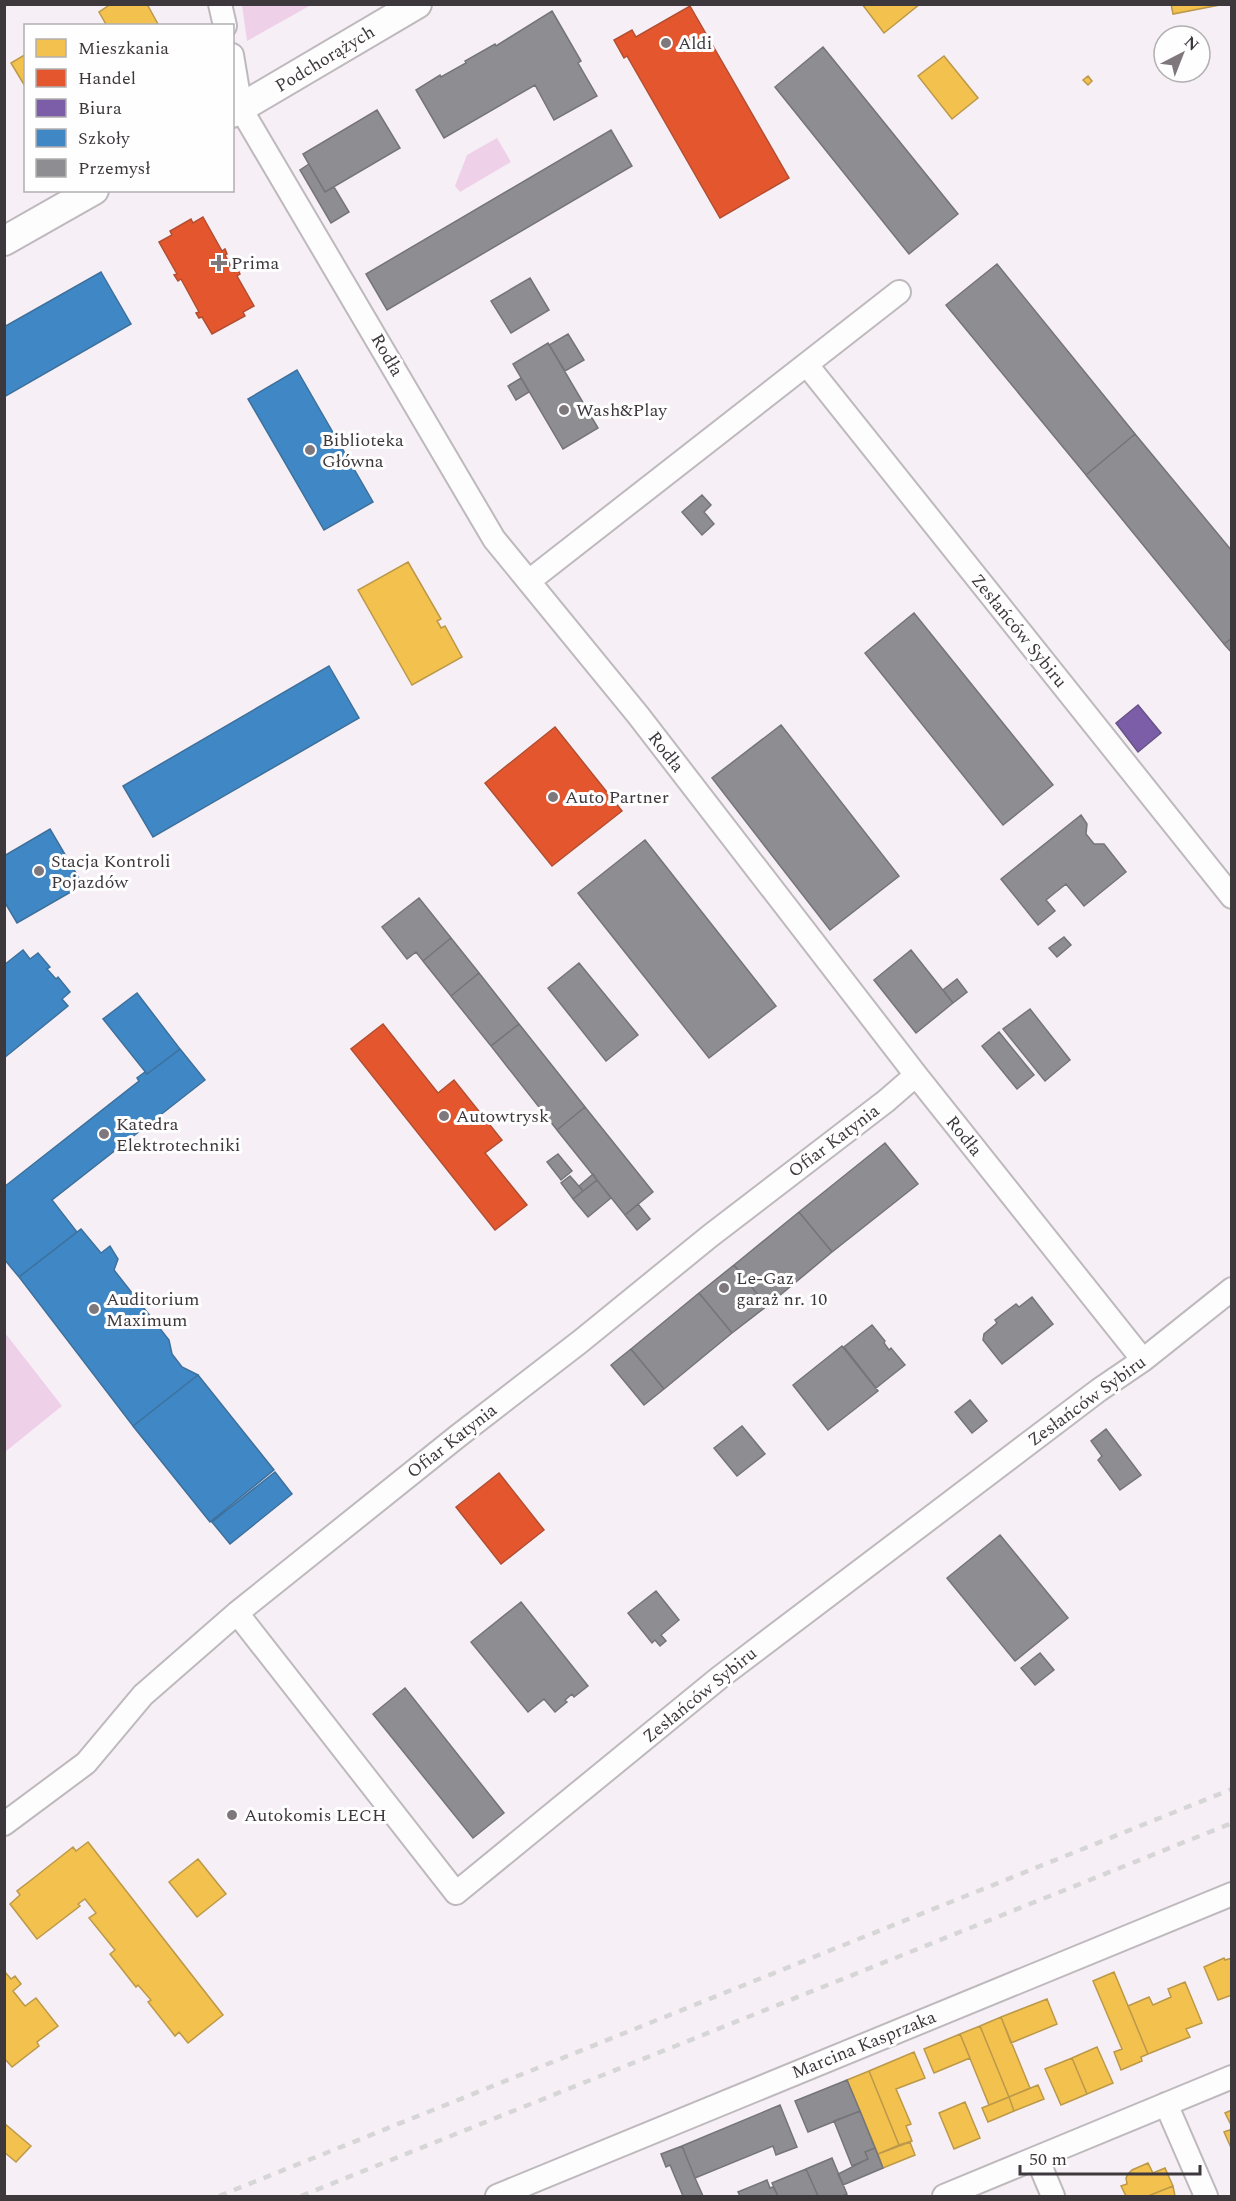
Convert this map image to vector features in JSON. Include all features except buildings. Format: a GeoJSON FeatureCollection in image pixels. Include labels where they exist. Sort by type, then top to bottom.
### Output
{"type":"FeatureCollection","features":[{"type":"Feature","properties":{"kind":"street"},"geometry":{"type":"LineString","coordinates":[[220,4],[225,24]]}},
{"type":"Feature","properties":{"kind":"street","name":"Podchorążych"},"geometry":{"type":"LineString","coordinates":[[237,111],[417,4]]}},
{"type":"Feature","properties":{"kind":"street"},"geometry":{"type":"LineString","coordinates":[[234,77],[237,111]]}},
{"type":"Feature","properties":{"kind":"street","name":"Rodła"},"geometry":{"type":"LineString","coordinates":[[237,111],[494,538],[638,715],[916,1075],[1143,1360]]}},
{"type":"Feature","properties":{"kind":"street"},"geometry":{"type":"LineString","coordinates":[[4,241],[90,192]]}},
{"type":"Feature","properties":{"kind":"street"},"geometry":{"type":"LineString","coordinates":[[529,581],[899,292]]}},
{"type":"Feature","properties":{"kind":"street","name":"Zesłańców Sybiru"},"geometry":{"type":"LineString","coordinates":[[807,365],[1232,897]]}},
{"type":"Feature","properties":{"kind":"street","name":"Ofiar Katynia"},"geometry":{"type":"LineString","coordinates":[[4,1824],[86,1762],[143,1695],[237,1613],[916,1075]]}},
{"type":"Feature","properties":{"kind":"street","name":"Zesłańców Sybiru"},"geometry":{"type":"LineString","coordinates":[[237,1613],[456,1893],[720,1678],[1099,1390],[1143,1360],[1232,1289]]}},
{"type":"Feature","properties":{"kind":"street","name":"Marcina Kasprzaka"},"geometry":{"type":"LineString","coordinates":[[497,2196],[1232,1894]]}},
{"type":"Feature","properties":{"kind":"street"},"geometry":{"type":"LineString","coordinates":[[944,2196],[1232,2077]]}},
{"type":"Feature","properties":{"kind":"street"},"geometry":{"type":"LineString","coordinates":[[1166,2104],[1206,2196]]}},
{"type":"Feature","properties":{"kind":"street"},"geometry":{"type":"LineString","coordinates":[[1037,2158],[1053,2196]]}},
{"type":"Feature","properties":{"kind":"shaded area"},"geometry":{"type":"Polygon","coordinates":[[[242,4],[311,5],[247,41],[242,4]]]}},
{"type":"Feature","properties":{"kind":"shaded area"},"geometry":{"type":"Polygon","coordinates":[[[497,138],[511,162],[460,192],[455,186],[467,155],[497,138]]]}},
{"type":"Feature","properties":{"kind":"shaded area"},"geometry":{"type":"Polygon","coordinates":[[[5,1333],[62,1406],[4,1452],[5,1333]]]}},
{"type":"Feature","properties":{"kind":"railway"},"geometry":{"type":"LineString","coordinates":[[219,2196],[1232,1789]]}},
{"type":"Feature","properties":{"kind":"railway"},"geometry":{"type":"LineString","coordinates":[[301,2196],[1232,1823]]}},
{"type":"Feature","properties":{"kind":"place","name":"Aldi"},"geometry":{"type":"Point","coordinates":[666,43]}},
{"type":"Feature","properties":{"kind":"place","name":"Prima"},"geometry":{"type":"Point","coordinates":[219,263]}},
{"type":"Feature","properties":{"kind":"place","name":"Wash&Play"},"geometry":{"type":"Point","coordinates":[564,410]}},
{"type":"Feature","properties":{"kind":"place","name":"Biblioteka Główna"},"geometry":{"type":"Point","coordinates":[310,450]}},
{"type":"Feature","properties":{"kind":"place","name":"Auto Partner"},"geometry":{"type":"Point","coordinates":[553,797]}},
{"type":"Feature","properties":{"kind":"place","name":"Stacja Kontroli Pojazdów"},"geometry":{"type":"Point","coordinates":[39,871]}},
{"type":"Feature","properties":{"kind":"place","name":"Autowtrysk"},"geometry":{"type":"Point","coordinates":[444,1116]}},
{"type":"Feature","properties":{"kind":"place","name":"Katedra Elektrotechniki"},"geometry":{"type":"Point","coordinates":[104,1134]}},
{"type":"Feature","properties":{"kind":"place","name":"Le-Gaz garaż nr. 10"},"geometry":{"type":"Point","coordinates":[724,1288]}},
{"type":"Feature","properties":{"kind":"place","name":"Auditorium Maximum"},"geometry":{"type":"Point","coordinates":[94,1309]}},
{"type":"Feature","properties":{"kind":"place","name":"Autokomis LECH"},"geometry":{"type":"Point","coordinates":[232,1815]}}]}
